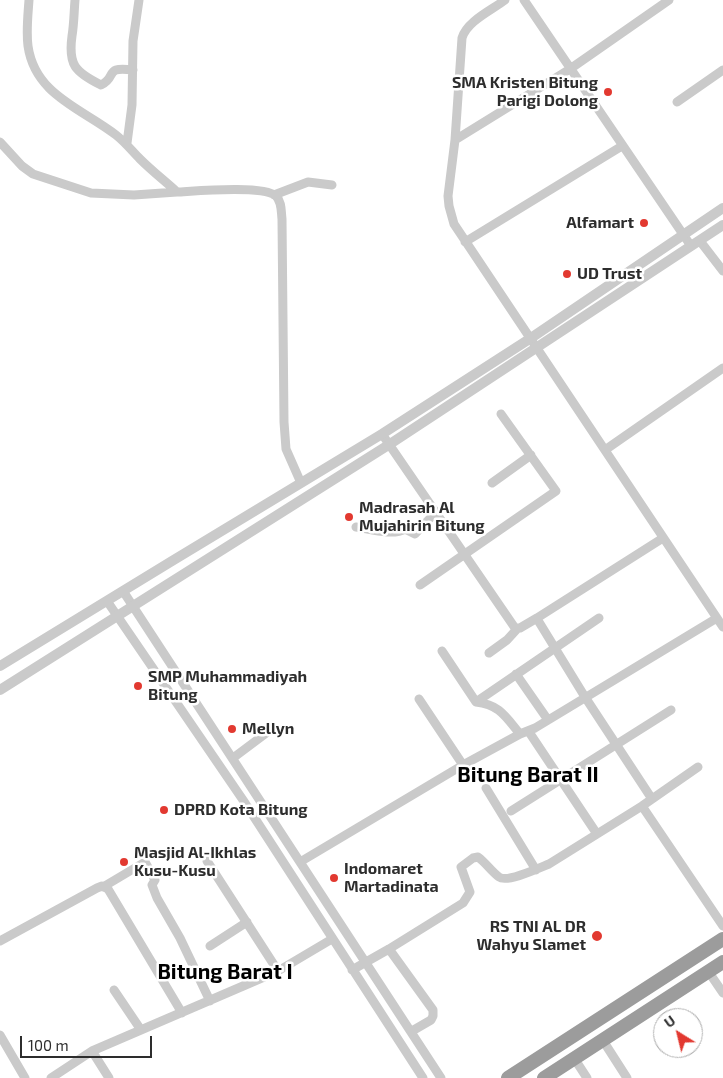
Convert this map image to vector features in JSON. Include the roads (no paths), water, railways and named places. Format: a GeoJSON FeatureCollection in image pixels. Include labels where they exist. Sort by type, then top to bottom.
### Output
{"type":"FeatureCollection","features":[{"type":"Feature","properties":{"kind":"highway"},"geometry":{"type":"LineString","coordinates":[[508,1078],[723,939]]}},
{"type":"Feature","properties":{"kind":"highway"},"geometry":{"type":"LineString","coordinates":[[544,1078],[722,963]]}},
{"type":"Feature","properties":{"kind":"highway"},"geometry":{"type":"LineString","coordinates":[[608,1012],[620,1028]]}},
{"type":"Feature","properties":{"kind":"street"},"geometry":{"type":"LineString","coordinates":[[29,0],[28,38],[30,55],[42,81],[59,98],[100,123],[127,144],[138,158],[177,192]]}},
{"type":"Feature","properties":{"kind":"street"},"geometry":{"type":"LineString","coordinates":[[75,0],[70,45],[75,66],[85,77],[101,85],[104,84],[114,70],[120,68],[133,70]]}},
{"type":"Feature","properties":{"kind":"street"},"geometry":{"type":"LineString","coordinates":[[127,144],[132,105],[133,41],[139,0]]}},
{"type":"Feature","properties":{"kind":"street"},"geometry":{"type":"LineString","coordinates":[[505,0],[473,23],[463,34],[455,140],[448,196],[454,224],[723,627]]}},
{"type":"Feature","properties":{"kind":"street"},"geometry":{"type":"LineString","coordinates":[[524,0],[682,235],[696,243],[723,271]]}},
{"type":"Feature","properties":{"kind":"street"},"geometry":{"type":"LineString","coordinates":[[455,140],[570,69],[669,0]]}},
{"type":"Feature","properties":{"kind":"street"},"geometry":{"type":"LineString","coordinates":[[677,102],[723,70]]}},
{"type":"Feature","properties":{"kind":"street"},"geometry":{"type":"LineString","coordinates":[[0,142],[32,174],[91,192],[134,195],[247,190],[274,195],[281,205],[282,219],[284,422],[286,448],[301,483]]}},
{"type":"Feature","properties":{"kind":"street"},"geometry":{"type":"LineString","coordinates":[[465,242],[622,146]]}},
{"type":"Feature","properties":{"kind":"street"},"geometry":{"type":"LineString","coordinates":[[274,195],[308,182],[332,185]]}},
{"type":"Feature","properties":{"kind":"street"},"geometry":{"type":"LineString","coordinates":[[0,666],[382,434],[531,338],[723,208]]}},
{"type":"Feature","properties":{"kind":"street"},"geometry":{"type":"LineString","coordinates":[[0,690],[390,444],[723,225]]}},
{"type":"Feature","properties":{"kind":"street"},"geometry":{"type":"LineString","coordinates":[[605,450],[723,368]]}},
{"type":"Feature","properties":{"kind":"street"},"geometry":{"type":"LineString","coordinates":[[420,585],[556,491],[501,414]]}},
{"type":"Feature","properties":{"kind":"street"},"geometry":{"type":"LineString","coordinates":[[382,434],[465,553],[513,627],[517,629]]}},
{"type":"Feature","properties":{"kind":"street"},"geometry":{"type":"LineString","coordinates":[[492,483],[531,455]]}},
{"type":"Feature","properties":{"kind":"street"},"geometry":{"type":"LineString","coordinates":[[356,527],[385,531],[401,531],[406,528],[415,534],[436,512]]}},
{"type":"Feature","properties":{"kind":"street"},"geometry":{"type":"LineString","coordinates":[[489,653],[513,635],[517,629],[664,538]]}},
{"type":"Feature","properties":{"kind":"street"},"geometry":{"type":"LineString","coordinates":[[123,591],[441,1078]]}},
{"type":"Feature","properties":{"kind":"street"},"geometry":{"type":"LineString","coordinates":[[107,601],[243,800],[423,1078]]}},
{"type":"Feature","properties":{"kind":"street"},"geometry":{"type":"LineString","coordinates":[[476,702],[599,618]]}},
{"type":"Feature","properties":{"kind":"street"},"geometry":{"type":"LineString","coordinates":[[300,862],[463,764],[548,720],[716,618]]}},
{"type":"Feature","properties":{"kind":"street"},"geometry":{"type":"LineString","coordinates":[[539,622],[616,746],[652,799]]}},
{"type":"Feature","properties":{"kind":"street"},"geometry":{"type":"LineString","coordinates":[[442,651],[476,702]]}},
{"type":"Feature","properties":{"kind":"street"},"geometry":{"type":"LineString","coordinates":[[516,674],[548,720]]}},
{"type":"Feature","properties":{"kind":"street"},"geometry":{"type":"LineString","coordinates":[[419,699],[463,764]]}},
{"type":"Feature","properties":{"kind":"street"},"geometry":{"type":"LineString","coordinates":[[476,702],[488,703],[500,710],[524,733],[560,780],[597,834]]}},
{"type":"Feature","properties":{"kind":"street"},"geometry":{"type":"LineString","coordinates":[[184,712],[196,703]]}},
{"type":"Feature","properties":{"kind":"street"},"geometry":{"type":"LineString","coordinates":[[512,811],[671,710]]}},
{"type":"Feature","properties":{"kind":"street"},"geometry":{"type":"LineString","coordinates":[[233,758],[269,730]]}},
{"type":"Feature","properties":{"kind":"street"},"geometry":{"type":"LineString","coordinates":[[352,970],[463,903],[470,892],[460,867],[473,858],[478,857],[498,877],[505,879],[536,870],[549,864],[642,806],[698,768]]}},
{"type":"Feature","properties":{"kind":"street"},"geometry":{"type":"LineString","coordinates":[[486,788],[536,870]]}},
{"type":"Feature","properties":{"kind":"street"},"geometry":{"type":"LineString","coordinates":[[243,800],[256,792]]}},
{"type":"Feature","properties":{"kind":"street"},"geometry":{"type":"LineString","coordinates":[[642,806],[723,926]]}},
{"type":"Feature","properties":{"kind":"street"},"geometry":{"type":"LineString","coordinates":[[206,861],[278,971]]}},
{"type":"Feature","properties":{"kind":"street"},"geometry":{"type":"LineString","coordinates":[[0,941],[97,888],[103,887],[145,862],[155,880],[152,885],[157,898],[180,938],[191,965],[210,1001]]}},
{"type":"Feature","properties":{"kind":"street"},"geometry":{"type":"LineString","coordinates":[[103,887],[108,889],[119,904],[182,1014]]}},
{"type":"Feature","properties":{"kind":"street"},"geometry":{"type":"LineString","coordinates":[[210,946],[247,922]]}},
{"type":"Feature","properties":{"kind":"street"},"geometry":{"type":"LineString","coordinates":[[51,1078],[92,1051],[182,1014],[278,971],[332,939]]}},
{"type":"Feature","properties":{"kind":"street"},"geometry":{"type":"LineString","coordinates":[[389,949],[433,1010],[433,1016],[430,1020],[412,1031]]}},
{"type":"Feature","properties":{"kind":"street"},"geometry":{"type":"LineString","coordinates":[[708,971],[723,993]]}},
{"type":"Feature","properties":{"kind":"street"},"geometry":{"type":"LineString","coordinates":[[114,990],[141,1030]]}},
{"type":"Feature","properties":{"kind":"street"},"geometry":{"type":"LineString","coordinates":[[0,1035],[25,1078]]}},
{"type":"Feature","properties":{"kind":"street"},"geometry":{"type":"LineString","coordinates":[[602,1039],[627,1078]]}},
{"type":"Feature","properties":{"kind":"street"},"geometry":{"type":"LineString","coordinates":[[92,1051],[108,1078]]}},
{"type":"Feature","properties":{"kind":"street"},"geometry":{"type":"LineString","coordinates":[[574,1058],[587,1078]]}},
{"type":"Feature","properties":{"kind":"place","name":"SMA Kristen Bitung Parigi Dolong"},"geometry":{"type":"Point","coordinates":[608,92]}},
{"type":"Feature","properties":{"kind":"place","name":"Alfamart"},"geometry":{"type":"Point","coordinates":[644,223]}},
{"type":"Feature","properties":{"kind":"place","name":"UD Trust"},"geometry":{"type":"Point","coordinates":[567,274]}},
{"type":"Feature","properties":{"kind":"place","name":"Madrasah Al Mujahirin Bitung"},"geometry":{"type":"Point","coordinates":[349,517]}},
{"type":"Feature","properties":{"kind":"place","name":"SMP Muhammadiyah Bitung"},"geometry":{"type":"Point","coordinates":[138,686]}},
{"type":"Feature","properties":{"kind":"place","name":"Mellyn"},"geometry":{"type":"Point","coordinates":[232,729]}},
{"type":"Feature","properties":{"kind":"place","name":"DPRD Kota Bitung"},"geometry":{"type":"Point","coordinates":[164,810]}},
{"type":"Feature","properties":{"kind":"place","name":"Masjid Al-Ikhlas Kusu-Kusu"},"geometry":{"type":"Point","coordinates":[124,862]}},
{"type":"Feature","properties":{"kind":"place","name":"Indomaret Martadinata"},"geometry":{"type":"Point","coordinates":[334,878]}},
{"type":"Feature","properties":{"kind":"place","name":"RS TNI AL DR Wahyu Slamet"},"geometry":{"type":"Point","coordinates":[597,936]}},
{"type":"Feature","properties":{"kind":"district","name":"Bitung Barat II"},"geometry":{"type":"Point","coordinates":[528,775]}},
{"type":"Feature","properties":{"kind":"district","name":"Bitung Barat I"},"geometry":{"type":"Point","coordinates":[225,972]}}]}
